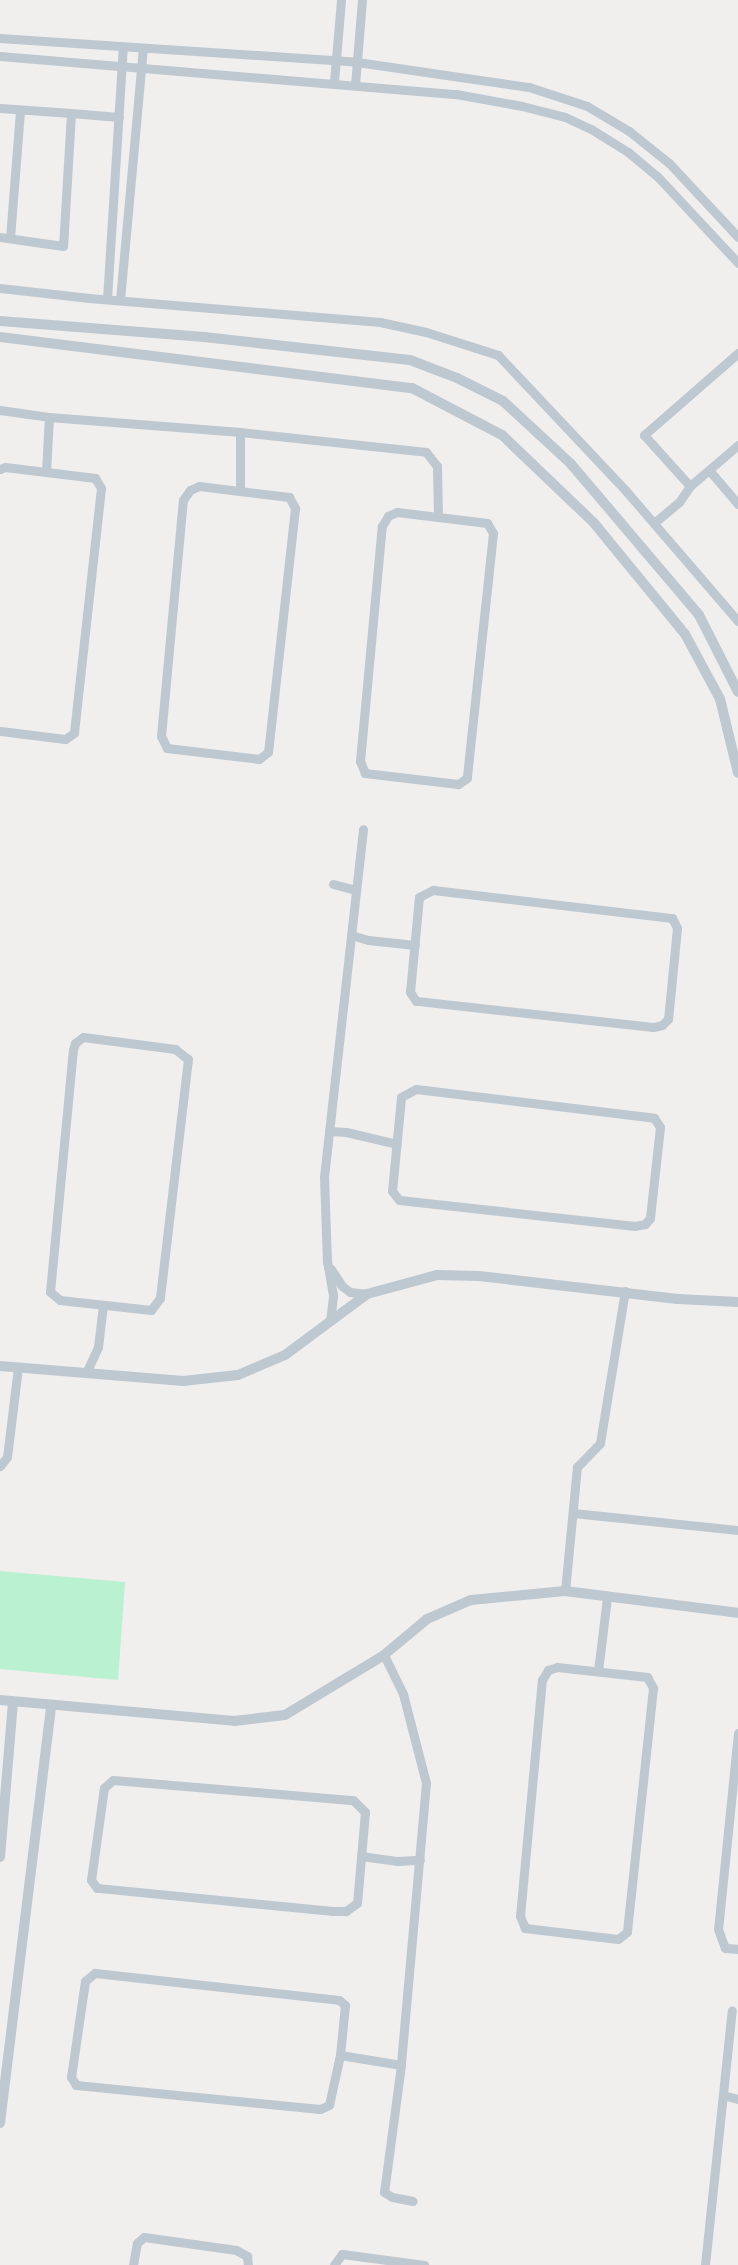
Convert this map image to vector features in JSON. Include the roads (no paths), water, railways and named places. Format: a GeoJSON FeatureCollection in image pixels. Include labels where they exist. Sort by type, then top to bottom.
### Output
{"type":"FeatureCollection","features":[{"type":"Feature","properties":{"kind":"street"},"geometry":{"type":"LineString","coordinates":[[334,82],[341,0]]}},
{"type":"Feature","properties":{"kind":"street"},"geometry":{"type":"LineString","coordinates":[[355,85],[362,0]]}},
{"type":"Feature","properties":{"kind":"street"},"geometry":{"type":"LineString","coordinates":[[0,38],[357,62],[529,87],[587,106],[629,131],[669,163],[738,237]]}},
{"type":"Feature","properties":{"kind":"street"},"geometry":{"type":"LineString","coordinates":[[107,299],[123,48]]}},
{"type":"Feature","properties":{"kind":"street"},"geometry":{"type":"LineString","coordinates":[[120,300],[143,49]]}},
{"type":"Feature","properties":{"kind":"street"},"geometry":{"type":"LineString","coordinates":[[0,56],[334,82],[456,94],[522,106],[565,117],[591,129],[628,152],[657,177],[738,263]]}},
{"type":"Feature","properties":{"kind":"street"},"geometry":{"type":"LineString","coordinates":[[0,108],[119,117]]}},
{"type":"Feature","properties":{"kind":"street"},"geometry":{"type":"LineString","coordinates":[[20,110],[5,237],[63,246],[71,113]]}},
{"type":"Feature","properties":{"kind":"street"},"geometry":{"type":"LineString","coordinates":[[0,288],[380,322],[426,332],[498,355],[654,523],[738,621]]}},
{"type":"Feature","properties":{"kind":"street"},"geometry":{"type":"LineString","coordinates":[[0,321],[204,337],[410,360],[457,378],[503,401],[572,464],[699,615],[738,692]]}},
{"type":"Feature","properties":{"kind":"street"},"geometry":{"type":"LineString","coordinates":[[0,337],[412,388],[502,435],[594,523],[685,634],[720,699],[738,773]]}},
{"type":"Feature","properties":{"kind":"street"},"geometry":{"type":"LineString","coordinates":[[690,486],[644,435],[738,353]]}},
{"type":"Feature","properties":{"kind":"street"},"geometry":{"type":"LineString","coordinates":[[0,410],[50,417],[240,432],[426,452],[437,466],[438,517]]}},
{"type":"Feature","properties":{"kind":"street"},"geometry":{"type":"LineString","coordinates":[[46,472],[50,417]]}},
{"type":"Feature","properties":{"kind":"street"},"geometry":{"type":"LineString","coordinates":[[240,432],[240,491]]}},
{"type":"Feature","properties":{"kind":"street"},"geometry":{"type":"LineString","coordinates":[[654,523],[679,502],[690,486],[738,445]]}},
{"type":"Feature","properties":{"kind":"street"},"geometry":{"type":"LineString","coordinates":[[0,469],[5,467],[95,477],[101,488],[74,733],[65,739],[0,731]]}},
{"type":"Feature","properties":{"kind":"street"},"geometry":{"type":"LineString","coordinates":[[709,470],[738,504]]}},
{"type":"Feature","properties":{"kind":"street"},"geometry":{"type":"LineString","coordinates":[[199,486],[240,491],[289,497],[295,508],[268,752],[259,759],[167,748],[160,729],[183,500],[190,490],[199,486]]}},
{"type":"Feature","properties":{"kind":"street"},"geometry":{"type":"LineString","coordinates":[[397,512],[438,517],[487,523],[493,533],[467,778],[458,784],[365,773],[359,754],[382,526],[388,516],[397,512]]}},
{"type":"Feature","properties":{"kind":"street"},"geometry":{"type":"LineString","coordinates":[[330,1321],[333,1294],[327,1262],[324,1177],[363,829]]}},
{"type":"Feature","properties":{"kind":"street"},"geometry":{"type":"LineString","coordinates":[[333,884],[356,891]]}},
{"type":"Feature","properties":{"kind":"street"},"geometry":{"type":"LineString","coordinates":[[433,890],[672,918],[677,928],[668,1019],[662,1025],[652,1027],[424,1003],[416,1000],[410,992],[414,945],[419,897],[433,890]]}},
{"type":"Feature","properties":{"kind":"street"},"geometry":{"type":"LineString","coordinates":[[351,935],[368,940],[414,945]]}},
{"type":"Feature","properties":{"kind":"street"},"geometry":{"type":"LineString","coordinates":[[83,1037],[175,1049],[188,1059],[160,1298],[151,1310],[103,1305],[60,1300],[50,1292],[73,1050],[75,1043],[83,1037]]}},
{"type":"Feature","properties":{"kind":"street"},"geometry":{"type":"LineString","coordinates":[[416,1089],[654,1118],[660,1127],[650,1218],[645,1224],[635,1226],[399,1200],[392,1191],[397,1144],[401,1097],[416,1089]]}},
{"type":"Feature","properties":{"kind":"street"},"geometry":{"type":"LineString","coordinates":[[329,1131],[346,1132],[397,1144]]}},
{"type":"Feature","properties":{"kind":"street"},"geometry":{"type":"LineString","coordinates":[[327,1262],[342,1286],[350,1292],[367,1294]]}},
{"type":"Feature","properties":{"kind":"street"},"geometry":{"type":"LineString","coordinates":[[0,1366],[183,1381],[238,1375],[285,1355],[367,1294],[437,1275],[479,1276],[625,1291],[678,1299],[738,1302]]}},
{"type":"Feature","properties":{"kind":"street"},"geometry":{"type":"LineString","coordinates":[[565,1591],[577,1467],[600,1443],[625,1291]]}},
{"type":"Feature","properties":{"kind":"street"},"geometry":{"type":"LineString","coordinates":[[86,1373],[98,1347],[103,1305]]}},
{"type":"Feature","properties":{"kind":"street"},"geometry":{"type":"LineString","coordinates":[[0,1466],[7,1457],[18,1368]]}},
{"type":"Feature","properties":{"kind":"street"},"geometry":{"type":"LineString","coordinates":[[573,1513],[738,1530]]}},
{"type":"Feature","properties":{"kind":"street"},"geometry":{"type":"LineString","coordinates":[[0,1700],[234,1721],[285,1715],[384,1655],[426,1619],[471,1600],[565,1591],[738,1613]]}},
{"type":"Feature","properties":{"kind":"street"},"geometry":{"type":"LineString","coordinates":[[598,1671],[607,1598]]}},
{"type":"Feature","properties":{"kind":"street"},"geometry":{"type":"LineString","coordinates":[[384,1655],[403,1694],[426,1783],[401,2066],[384,2192],[392,2197],[413,2201]]}},
{"type":"Feature","properties":{"kind":"street"},"geometry":{"type":"LineString","coordinates":[[557,1666],[598,1671],[647,1677],[653,1688],[627,1932],[618,1939],[525,1928],[521,1922],[519,1909],[542,1680],[548,1670],[557,1666]]}},
{"type":"Feature","properties":{"kind":"street"},"geometry":{"type":"LineString","coordinates":[[0,1857],[13,1701]]}},
{"type":"Feature","properties":{"kind":"street"},"geometry":{"type":"LineString","coordinates":[[0,2124],[51,1706]]}},
{"type":"Feature","properties":{"kind":"street"},"geometry":{"type":"LineString","coordinates":[[738,1733],[718,1929],[725,1948],[738,1949]]}},
{"type":"Feature","properties":{"kind":"street"},"geometry":{"type":"LineString","coordinates":[[113,1780],[353,1800],[365,1812],[361,1856],[357,1903],[346,1911],[97,1888],[91,1880],[104,1788],[113,1780]]}},
{"type":"Feature","properties":{"kind":"street"},"geometry":{"type":"LineString","coordinates":[[361,1856],[398,1862],[420,1860]]}},
{"type":"Feature","properties":{"kind":"street"},"geometry":{"type":"LineString","coordinates":[[95,1973],[339,2000],[345,2006],[340,2055],[330,2105],[320,2109],[76,2085],[71,2077],[85,1981],[95,1973]]}},
{"type":"Feature","properties":{"kind":"street"},"geometry":{"type":"LineString","coordinates":[[705,2265],[732,2010]]}},
{"type":"Feature","properties":{"kind":"street"},"geometry":{"type":"LineString","coordinates":[[340,2055],[401,2066]]}},
{"type":"Feature","properties":{"kind":"street"},"geometry":{"type":"LineString","coordinates":[[723,2095],[738,2098]]}},
{"type":"Feature","properties":{"kind":"street"},"geometry":{"type":"LineString","coordinates":[[133,2265],[137,2243],[144,2237],[236,2250],[247,2256],[248,2265]]}},
{"type":"Feature","properties":{"kind":"street"},"geometry":{"type":"LineString","coordinates":[[334,2265],[342,2254],[423,2265]]}}]}
